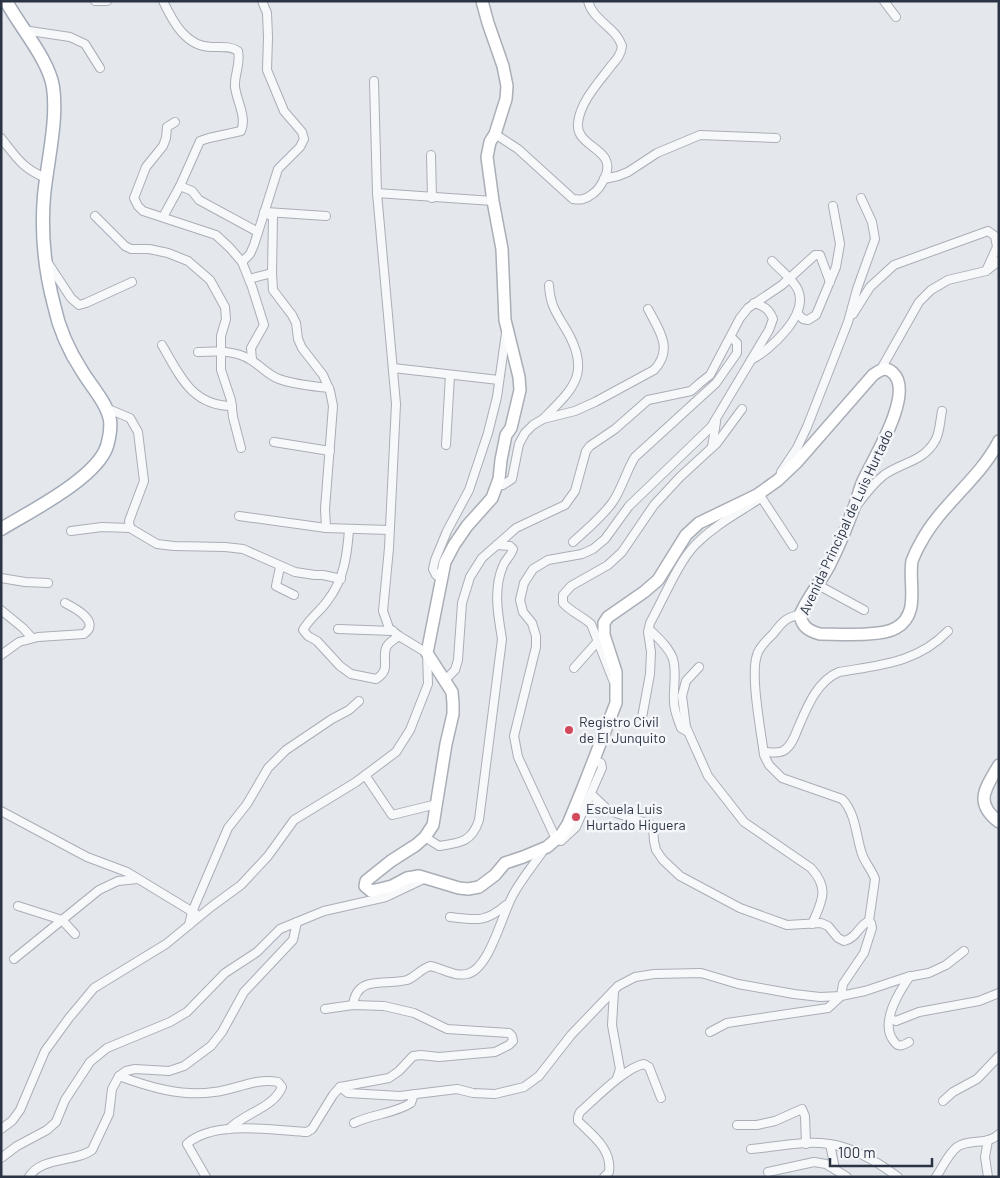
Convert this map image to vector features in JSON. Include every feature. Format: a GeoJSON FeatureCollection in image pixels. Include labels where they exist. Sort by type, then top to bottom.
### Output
{"type":"FeatureCollection","features":[{"type":"Feature","properties":{"kind":"main road"},"geometry":{"type":"LineString","coordinates":[[1,530],[81,479],[101,459],[110,433],[110,421],[106,408],[80,369],[60,330],[48,278],[44,198],[53,117],[54,88],[44,62],[6,1]]}},
{"type":"Feature","properties":{"kind":"street"},"geometry":{"type":"LineString","coordinates":[[96,1],[107,1]]}},
{"type":"Feature","properties":{"kind":"street"},"geometry":{"type":"LineString","coordinates":[[163,1],[182,34],[190,40],[207,47],[233,47],[238,51],[240,59],[235,86],[244,124],[241,131],[200,141],[180,186],[163,217]]}},
{"type":"Feature","properties":{"kind":"street"},"geometry":{"type":"LineString","coordinates":[[242,262],[250,254],[278,169],[300,147],[304,138],[302,132],[284,112],[267,70],[267,13],[262,1]]}},
{"type":"Feature","properties":{"kind":"street"},"geometry":{"type":"LineString","coordinates":[[441,578],[436,575],[433,569],[435,560],[447,530],[470,490],[488,433],[497,397],[506,326],[502,249],[492,201],[487,158],[490,142],[495,134],[506,99],[507,86],[482,1]]}},
{"type":"Feature","properties":{"kind":"street"},"geometry":{"type":"LineString","coordinates":[[495,134],[518,149],[573,199],[582,200],[592,195],[600,186],[608,170],[606,160],[601,153],[583,138],[578,122],[587,99],[619,56],[622,46],[616,35],[590,10],[588,1]]}},
{"type":"Feature","properties":{"kind":"street"},"geometry":{"type":"LineString","coordinates":[[884,1],[896,17]]}},
{"type":"Feature","properties":{"kind":"street"},"geometry":{"type":"LineString","coordinates":[[23,30],[70,37],[85,44],[100,68]]}},
{"type":"Feature","properties":{"kind":"street"},"geometry":{"type":"LineString","coordinates":[[374,82],[378,193],[396,404],[383,611],[389,628],[427,654],[445,680],[452,692],[453,714],[433,825],[425,837],[370,877],[366,881],[365,886],[372,891],[392,886],[407,878],[419,876],[459,888],[479,887],[495,875],[505,862],[547,847]]}},
{"type":"Feature","properties":{"kind":"street"},"geometry":{"type":"LineString","coordinates":[[176,122],[167,127],[163,146],[146,167],[134,198],[143,211],[216,235],[242,262],[264,326],[251,348],[252,360]]}},
{"type":"Feature","properties":{"kind":"street"},"geometry":{"type":"LineString","coordinates":[[604,179],[628,172],[657,152],[700,135],[776,138]]}},
{"type":"Feature","properties":{"kind":"street"},"geometry":{"type":"LineString","coordinates":[[1,138],[22,165],[31,172],[46,178]]}},
{"type":"Feature","properties":{"kind":"street"},"geometry":{"type":"LineString","coordinates":[[431,155],[432,198]]}},
{"type":"Feature","properties":{"kind":"street"},"geometry":{"type":"LineString","coordinates":[[180,186],[192,191],[200,200],[236,222],[258,232]]}},
{"type":"Feature","properties":{"kind":"street"},"geometry":{"type":"LineString","coordinates":[[378,193],[492,201]]}},
{"type":"Feature","properties":{"kind":"street"},"geometry":{"type":"LineString","coordinates":[[353,1005],[356,994],[363,986],[376,982],[408,980],[430,966],[457,975],[466,975],[474,972],[488,956],[508,904],[522,880],[547,847],[561,835],[568,824],[616,703],[616,672],[604,635],[604,624],[608,616],[644,592],[658,580],[686,535],[699,523],[774,483],[798,448],[848,322],[875,239],[872,222],[861,198]]}},
{"type":"Feature","properties":{"kind":"street"},"geometry":{"type":"LineString","coordinates":[[797,312],[803,319],[808,320],[816,315],[836,267],[840,244],[833,206]]}},
{"type":"Feature","properties":{"kind":"street"},"geometry":{"type":"LineString","coordinates":[[264,212],[326,216]]}},
{"type":"Feature","properties":{"kind":"street"},"geometry":{"type":"LineString","coordinates":[[264,212],[273,217],[273,290],[292,315],[296,323],[298,338],[302,348],[323,375],[329,388],[333,406],[325,509],[326,528]]}},
{"type":"Feature","properties":{"kind":"street"},"geometry":{"type":"LineString","coordinates":[[95,216],[124,246],[131,249],[149,249],[168,253],[188,261],[210,280],[225,307],[226,319],[220,336],[221,370],[232,406],[241,448]]}},
{"type":"Feature","properties":{"kind":"street"},"geometry":{"type":"LineString","coordinates":[[848,322],[870,287],[894,265],[988,231],[995,236],[997,247],[986,271]]}},
{"type":"Feature","properties":{"kind":"street"},"geometry":{"type":"LineString","coordinates":[[445,680],[455,670],[458,660],[462,603],[470,577],[482,558],[516,528],[565,505],[574,491],[586,451],[590,446],[615,429],[648,400],[691,391],[710,374],[740,318],[748,308],[789,279],[815,255],[820,255],[830,282]]}},
{"type":"Feature","properties":{"kind":"street"},"geometry":{"type":"LineString","coordinates":[[46,258],[71,298],[79,305],[132,282]]}},
{"type":"Feature","properties":{"kind":"street"},"geometry":{"type":"LineString","coordinates":[[751,360],[772,346],[791,324],[801,300],[798,289],[772,261]]}},
{"type":"Feature","properties":{"kind":"street"},"geometry":{"type":"LineString","coordinates":[[641,723],[650,674],[649,629],[682,563],[695,545],[722,523],[761,497],[797,462],[873,375],[881,369],[919,302],[931,290],[948,280],[986,271],[999,261]]}},
{"type":"Feature","properties":{"kind":"street"},"geometry":{"type":"LineString","coordinates":[[249,279],[272,273]]}},
{"type":"Feature","properties":{"kind":"street"},"geometry":{"type":"LineString","coordinates":[[496,486],[503,485],[512,479],[519,444],[525,433],[565,398],[576,381],[580,368],[578,354],[568,332],[554,311],[550,299],[549,285]]}},
{"type":"Feature","properties":{"kind":"street"},"geometry":{"type":"LineString","coordinates":[[594,760],[601,763],[602,768],[576,827],[561,841],[556,839],[518,757],[514,736],[536,648],[536,636],[532,624],[523,612],[520,600],[524,583],[533,569],[548,560],[582,554],[593,549],[605,539],[629,506],[711,427],[769,330],[773,319],[764,305],[754,303]]}},
{"type":"Feature","properties":{"kind":"street"},"geometry":{"type":"LineString","coordinates":[[543,419],[576,411],[595,402],[654,370],[661,363],[664,342],[648,309]]}},
{"type":"Feature","properties":{"kind":"street"},"geometry":{"type":"LineString","coordinates":[[196,914],[241,885],[268,856],[294,820],[365,776],[396,752],[410,730],[428,684],[427,654],[445,562],[454,544],[467,526],[492,498],[499,479],[506,435],[511,428],[520,390],[520,376],[506,326]]}},
{"type":"Feature","properties":{"kind":"street"},"geometry":{"type":"LineString","coordinates":[[573,542],[612,502],[634,457],[716,383],[737,353],[736,343],[731,337]]}},
{"type":"Feature","properties":{"kind":"street"},"geometry":{"type":"LineString","coordinates":[[162,346],[182,380],[199,398],[220,406],[232,406]]}},
{"type":"Feature","properties":{"kind":"street"},"geometry":{"type":"LineString","coordinates":[[198,352],[221,351],[240,355],[252,360],[271,376],[280,380],[329,388]]}},
{"type":"Feature","properties":{"kind":"street"},"geometry":{"type":"LineString","coordinates":[[394,368],[499,380]]}},
{"type":"Feature","properties":{"kind":"street","name":"Avenida Principal de Luis Hurtado"},"geometry":{"type":"LineString","coordinates":[[881,369],[890,370],[896,375],[900,386],[899,398],[886,438],[863,482],[853,511],[829,566],[800,615],[801,621],[811,632],[820,634],[884,632],[897,628],[904,621],[910,611],[912,597],[912,561],[920,543],[934,522],[981,467],[999,441]]}},
{"type":"Feature","properties":{"kind":"street"},"geometry":{"type":"LineString","coordinates":[[446,445],[450,375]]}},
{"type":"Feature","properties":{"kind":"street"},"geometry":{"type":"LineString","coordinates":[[106,408],[130,418],[138,432],[144,481],[130,521],[130,528]]}},
{"type":"Feature","properties":{"kind":"street"},"geometry":{"type":"LineString","coordinates":[[617,689],[591,624],[563,603],[563,595],[571,586],[608,565],[622,552],[654,505],[712,447],[742,409]]}},
{"type":"Feature","properties":{"kind":"street"},"geometry":{"type":"LineString","coordinates":[[853,511],[872,486],[885,474],[920,458],[927,451],[936,440],[942,411]]}},
{"type":"Feature","properties":{"kind":"street"},"geometry":{"type":"LineString","coordinates":[[712,447],[717,418]]}},
{"type":"Feature","properties":{"kind":"street"},"geometry":{"type":"LineString","coordinates":[[274,442],[330,451]]}},
{"type":"Feature","properties":{"kind":"street"},"geometry":{"type":"LineString","coordinates":[[761,497],[793,546]]}},
{"type":"Feature","properties":{"kind":"street"},"geometry":{"type":"LineString","coordinates":[[239,516],[326,528],[389,530]]}},
{"type":"Feature","properties":{"kind":"street"},"geometry":{"type":"LineString","coordinates":[[71,531],[130,528],[157,544],[243,549],[294,572],[341,579]]}},
{"type":"Feature","properties":{"kind":"street"},"geometry":{"type":"LineString","coordinates":[[348,530],[345,563],[341,579],[327,602],[309,619],[303,630],[308,636],[318,641],[340,666],[351,674],[376,679],[385,670],[386,649],[396,634]]}},
{"type":"Feature","properties":{"kind":"street"},"geometry":{"type":"LineString","coordinates":[[425,837],[439,846],[460,842],[470,837],[479,820],[502,639],[497,613],[497,583],[503,564],[513,549],[510,546],[497,545]]}},
{"type":"Feature","properties":{"kind":"street"},"geometry":{"type":"LineString","coordinates":[[280,567],[276,586],[294,595]]}},
{"type":"Feature","properties":{"kind":"street"},"geometry":{"type":"LineString","coordinates":[[1,578],[48,583]]}},
{"type":"Feature","properties":{"kind":"street"},"geometry":{"type":"LineString","coordinates":[[818,584],[864,610]]}},
{"type":"Feature","properties":{"kind":"street"},"geometry":{"type":"LineString","coordinates":[[1,655],[19,642],[32,638],[84,634],[89,631],[90,625],[87,618],[79,610],[65,603]]}},
{"type":"Feature","properties":{"kind":"street"},"geometry":{"type":"LineString","coordinates":[[1,610],[32,638]]}},
{"type":"Feature","properties":{"kind":"street"},"geometry":{"type":"LineString","coordinates":[[710,1032],[727,1023],[828,1008],[841,996],[843,984],[864,953],[872,928],[869,921],[873,904],[875,879],[863,856],[851,812],[846,803],[842,799],[782,778],[769,765],[764,752],[755,677],[757,655],[784,620],[790,616],[800,615]]}},
{"type":"Feature","properties":{"kind":"street"},"geometry":{"type":"LineString","coordinates":[[338,628],[396,634]]}},
{"type":"Feature","properties":{"kind":"street"},"geometry":{"type":"LineString","coordinates":[[649,629],[663,643],[673,657],[676,713],[681,728],[688,732]]}},
{"type":"Feature","properties":{"kind":"street"},"geometry":{"type":"LineString","coordinates":[[764,752],[775,753],[784,751],[822,682],[830,675],[904,660],[919,654],[948,631]]}},
{"type":"Feature","properties":{"kind":"street"},"geometry":{"type":"LineString","coordinates":[[574,668],[598,641]]}},
{"type":"Feature","properties":{"kind":"street"},"geometry":{"type":"LineString","coordinates":[[699,668],[686,681],[682,696],[688,732],[708,776],[744,822],[811,868],[820,878],[823,888],[820,906],[812,924]]}},
{"type":"Feature","properties":{"kind":"street"},"geometry":{"type":"LineString","coordinates":[[1,1129],[12,1121],[20,1110],[45,1051],[82,1001],[94,988],[166,944],[188,926],[196,914],[228,828],[247,804],[268,768],[286,750],[349,710],[359,701]]}},
{"type":"Feature","properties":{"kind":"street"},"geometry":{"type":"LineString","coordinates":[[999,765],[987,786],[984,797],[984,803],[989,814],[999,822]]}},
{"type":"Feature","properties":{"kind":"street"},"geometry":{"type":"LineString","coordinates":[[365,776],[392,815],[437,804]]}},
{"type":"Feature","properties":{"kind":"street"},"geometry":{"type":"LineString","coordinates":[[591,794],[607,809],[650,824],[653,827],[656,850],[663,860],[680,876],[740,908],[787,925],[821,923],[828,926],[838,938],[844,941],[851,939],[869,921]]}},
{"type":"Feature","properties":{"kind":"street"},"geometry":{"type":"LineString","coordinates":[[1,812],[88,857],[127,872],[196,914]]}},
{"type":"Feature","properties":{"kind":"street"},"geometry":{"type":"LineString","coordinates":[[1,1158],[17,1146],[47,1130],[56,1122],[65,1100],[90,1062],[107,1048],[170,1022],[187,1012],[225,973],[257,952],[280,929],[324,911],[386,897],[426,878]]}},
{"type":"Feature","properties":{"kind":"street"},"geometry":{"type":"LineString","coordinates":[[14,959],[99,890],[118,881],[138,879]]}},
{"type":"Feature","properties":{"kind":"street"},"geometry":{"type":"LineString","coordinates":[[450,917],[486,919],[508,904]]}},
{"type":"Feature","properties":{"kind":"street"},"geometry":{"type":"LineString","coordinates":[[18,906],[62,920],[74,934]]}},
{"type":"Feature","properties":{"kind":"street"},"geometry":{"type":"LineString","coordinates":[[29,1177],[31,1173],[40,1168],[92,1150],[109,1114],[112,1089],[119,1076],[126,1071],[136,1069],[169,1070],[184,1066],[210,1046],[222,1032],[244,992],[293,940],[296,922]]}},
{"type":"Feature","properties":{"kind":"street"},"geometry":{"type":"LineString","coordinates":[[340,1087],[348,1093],[400,1096],[457,1089],[474,1093],[495,1094],[524,1087],[539,1076],[571,1036],[618,986],[635,977],[654,974],[701,973],[738,984],[794,994],[820,997],[841,996],[865,992],[910,976],[930,973],[946,965],[964,951]]}},
{"type":"Feature","properties":{"kind":"street"},"geometry":{"type":"LineString","coordinates":[[909,1042],[902,1046],[896,1045],[888,1029],[895,999],[910,976]]}},
{"type":"Feature","properties":{"kind":"street"},"geometry":{"type":"LineString","coordinates":[[614,991],[612,1025],[620,1069],[617,1078]]}},
{"type":"Feature","properties":{"kind":"street"},"geometry":{"type":"LineString","coordinates":[[890,1019],[896,1021],[919,1012],[979,1001],[999,993]]}},
{"type":"Feature","properties":{"kind":"street"},"geometry":{"type":"LineString","coordinates":[[206,1177],[187,1144],[193,1139],[229,1129],[307,1132],[312,1129],[340,1087],[389,1078],[399,1072],[413,1056],[439,1057],[495,1052],[513,1041],[509,1033],[447,1029],[414,1014],[384,1006],[353,1005],[324,1009]]}},
{"type":"Feature","properties":{"kind":"street"},"geometry":{"type":"LineString","coordinates":[[943,1101],[953,1092],[977,1079],[999,1056]]}},
{"type":"Feature","properties":{"kind":"street"},"geometry":{"type":"LineString","coordinates":[[604,1177],[609,1172],[610,1163],[606,1149],[578,1121],[580,1112],[617,1078],[638,1065],[644,1064],[649,1068],[662,1098]]}},
{"type":"Feature","properties":{"kind":"street"},"geometry":{"type":"LineString","coordinates":[[119,1076],[172,1092],[213,1093],[269,1080],[278,1082],[282,1087],[272,1101],[236,1122],[229,1129]]}},
{"type":"Feature","properties":{"kind":"street"},"geometry":{"type":"LineString","coordinates":[[354,1123],[402,1108],[411,1102],[414,1094]]}},
{"type":"Feature","properties":{"kind":"street"},"geometry":{"type":"LineString","coordinates":[[737,1125],[757,1125],[775,1121],[802,1109],[805,1116],[806,1144]]}},
{"type":"Feature","properties":{"kind":"street"},"geometry":{"type":"LineString","coordinates":[[936,1177],[952,1152],[959,1146],[970,1142],[988,1140],[999,1134]]}},
{"type":"Feature","properties":{"kind":"street"},"geometry":{"type":"LineString","coordinates":[[988,1140],[985,1157],[988,1177]]}},
{"type":"Feature","properties":{"kind":"street"},"geometry":{"type":"LineString","coordinates":[[751,1149],[806,1144],[830,1144],[853,1151],[898,1177]]}},
{"type":"Feature","properties":{"kind":"street"},"geometry":{"type":"LineString","coordinates":[[830,1144],[840,1174]]}},
{"type":"Feature","properties":{"kind":"street"},"geometry":{"type":"LineString","coordinates":[[768,1172],[814,1162],[826,1164],[840,1174]]}},
{"type":"Feature","properties":{"kind":"place","name":"Registro Civil de El Junquito"},"geometry":{"type":"Point","coordinates":[569,730]}},
{"type":"Feature","properties":{"kind":"place","name":"Escuela Luis Hurtado Higuera"},"geometry":{"type":"Point","coordinates":[576,817]}}]}
